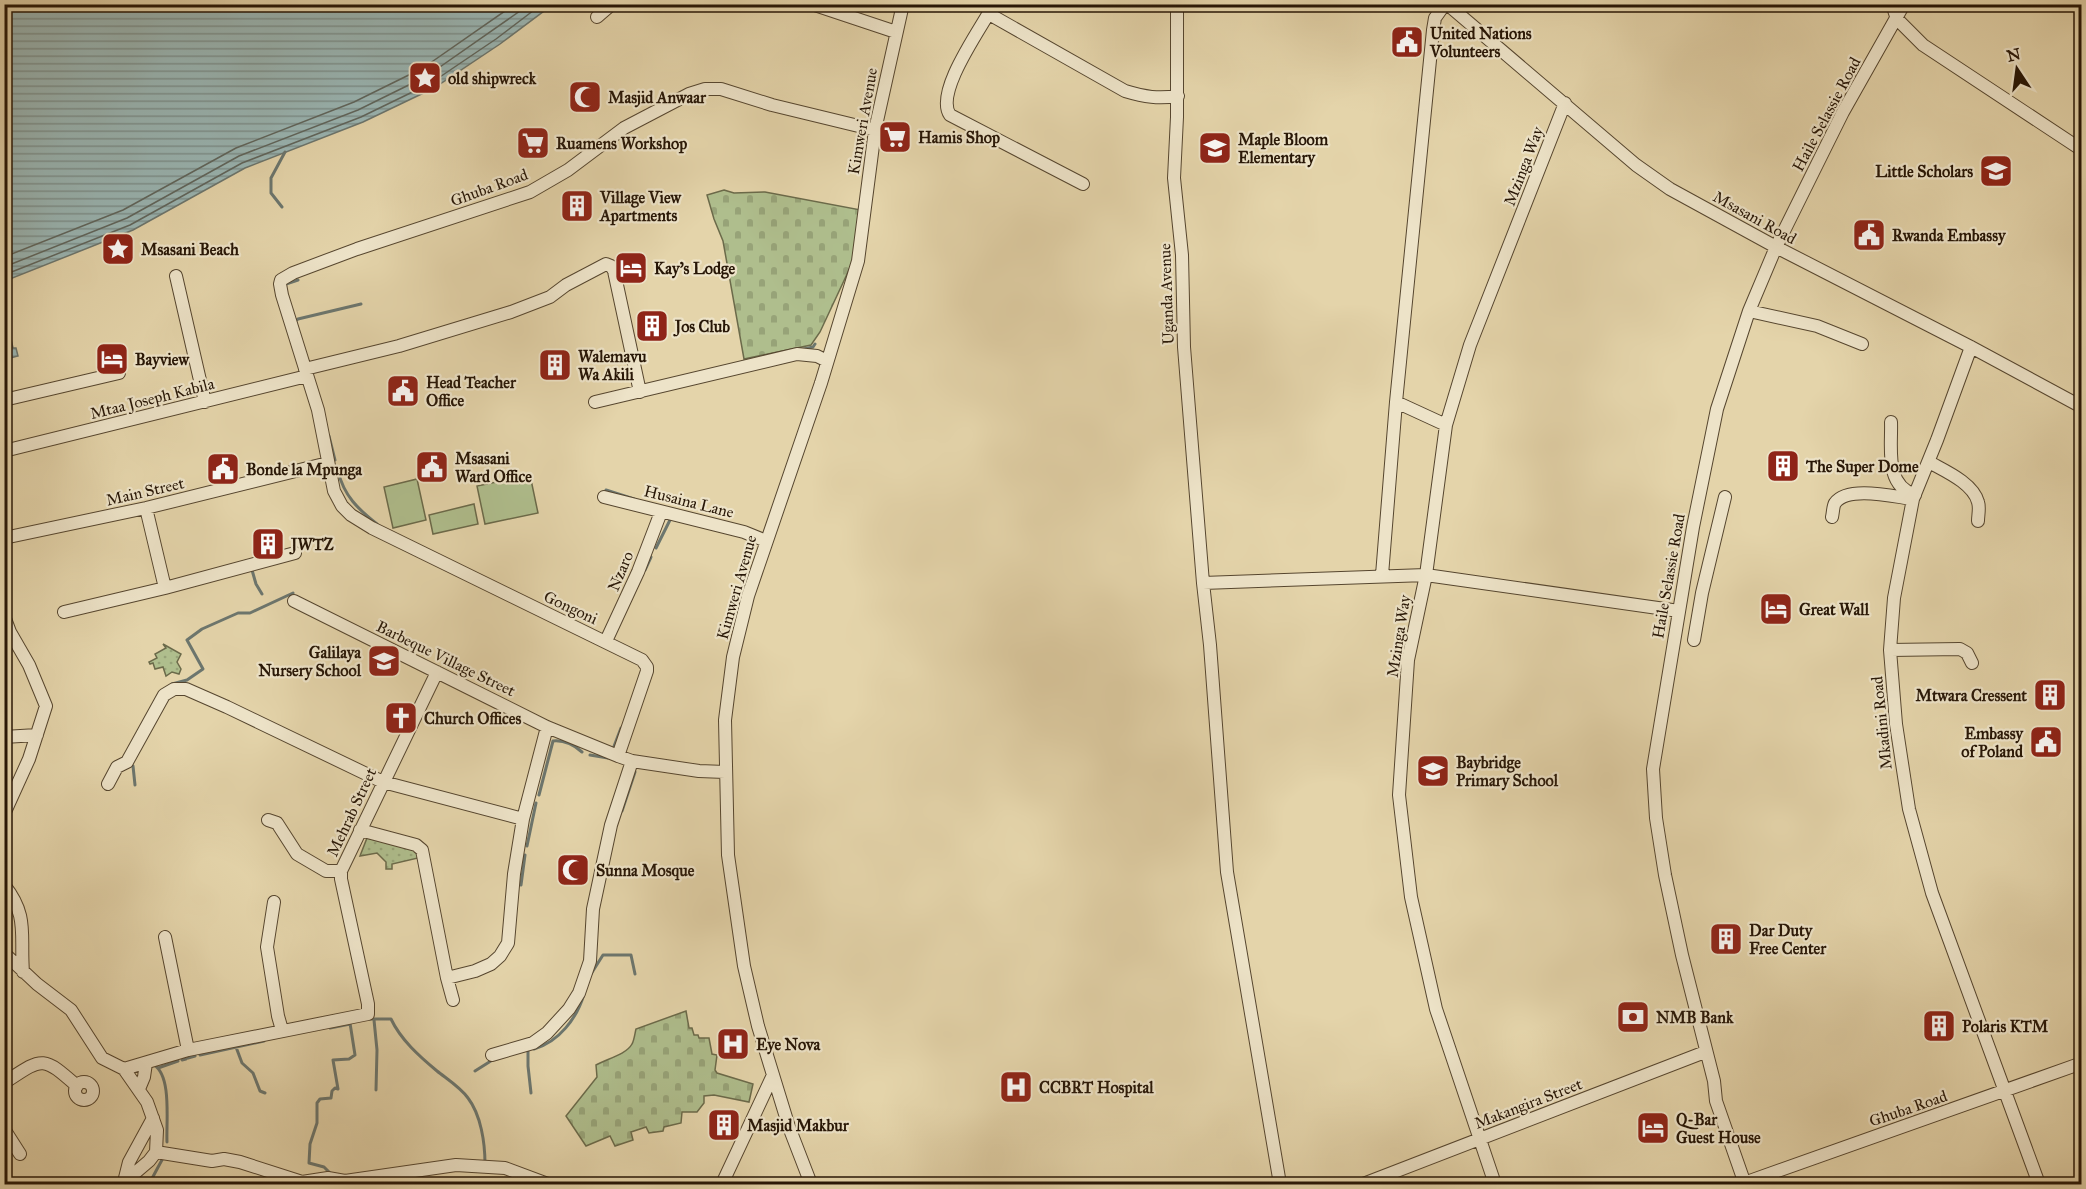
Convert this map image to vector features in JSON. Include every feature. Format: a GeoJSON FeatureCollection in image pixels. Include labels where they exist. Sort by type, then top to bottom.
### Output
{"type":"FeatureCollection","features":[{"type":"Feature","properties":{"kind":"street"},"geometry":{"type":"LineString","coordinates":[[597,17],[612,4]]}},
{"type":"Feature","properties":{"kind":"street"},"geometry":{"type":"LineString","coordinates":[[812,4],[896,32]]}},
{"type":"Feature","properties":{"kind":"street","name":"Kimweri Avenue"},"geometry":{"type":"LineString","coordinates":[[811,1185],[789,1127],[758,1026],[741,951],[728,855],[725,720],[733,657],[748,596],[827,362],[858,261],[875,130],[903,4]]}},
{"type":"Feature","properties":{"kind":"street","name":"Uganda Avenue"},"geometry":{"type":"LineString","coordinates":[[1177,4],[1178,96],[1174,178],[1182,255],[1184,347],[1227,872],[1280,1185]]}},
{"type":"Feature","properties":{"kind":"street","name":"Msasani Road"},"geometry":{"type":"LineString","coordinates":[[1446,4],[1652,177],[1776,247],[2082,407]]}},
{"type":"Feature","properties":{"kind":"street","name":"Mzinga Way"},"geometry":{"type":"LineString","coordinates":[[1382,575],[1396,402],[1432,30],[1435,18],[1446,4]]}},
{"type":"Feature","properties":{"kind":"street"},"geometry":{"type":"LineString","coordinates":[[1892,4],[1897,19],[1923,45],[2082,150]]}},
{"type":"Feature","properties":{"kind":"street","name":"Haile Selassie Road"},"geometry":{"type":"LineString","coordinates":[[1744,1184],[1716,1101],[1714,1082],[1705,1052],[1665,875],[1655,808],[1653,769],[1693,527],[1717,409],[1749,311],[1776,247],[1843,112],[1904,4]]}},
{"type":"Feature","properties":{"kind":"street"},"geometry":{"type":"LineString","coordinates":[[1083,184],[950,115],[947,111],[945,95],[968,46],[992,9],[1063,58],[1125,91],[1153,99],[1178,96]]}},
{"type":"Feature","properties":{"kind":"street","name":"Ghuba Road"},"geometry":{"type":"LineString","coordinates":[[328,463],[318,410],[282,296],[280,284],[286,276],[357,249],[530,192],[568,170],[624,128],[689,94],[705,89],[721,89],[780,107],[875,130]]}},
{"type":"Feature","properties":{"kind":"street","name":"Mzinga Way"},"geometry":{"type":"LineString","coordinates":[[1495,1185],[1436,1009],[1411,897],[1400,795],[1408,660],[1426,574],[1446,425],[1470,345],[1565,104]]}},
{"type":"Feature","properties":{"kind":"street","name":"Mtaa Joseph Kabila"},"geometry":{"type":"LineString","coordinates":[[4,451],[206,402],[511,312],[550,297],[566,285],[606,264],[614,271],[640,392]]}},
{"type":"Feature","properties":{"kind":"street"},"geometry":{"type":"LineString","coordinates":[[176,276],[206,402]]}},
{"type":"Feature","properties":{"kind":"street"},"geometry":{"type":"LineString","coordinates":[[1749,311],[1818,326],[1862,344]]}},
{"type":"Feature","properties":{"kind":"street","name":"Mkadini Road"},"geometry":{"type":"LineString","coordinates":[[1971,347],[1914,497],[1894,598],[1890,650],[1896,724],[1909,808],[1932,892],[2039,1185]]}},
{"type":"Feature","properties":{"kind":"street"},"geometry":{"type":"LineString","coordinates":[[595,402],[797,354],[817,356],[827,362]]}},
{"type":"Feature","properties":{"kind":"street"},"geometry":{"type":"LineString","coordinates":[[4,400],[119,373]]}},
{"type":"Feature","properties":{"kind":"street"},"geometry":{"type":"LineString","coordinates":[[1396,402],[1446,425]]}},
{"type":"Feature","properties":{"kind":"street"},"geometry":{"type":"LineString","coordinates":[[1891,422],[1893,475],[1914,497]]}},
{"type":"Feature","properties":{"kind":"street"},"geometry":{"type":"LineString","coordinates":[[1929,462],[1964,484],[1973,493],[1979,505],[1977,521]]}},
{"type":"Feature","properties":{"kind":"street","name":"Main Street"},"geometry":{"type":"LineString","coordinates":[[4,538],[146,508],[328,463]]}},
{"type":"Feature","properties":{"kind":"street","name":"Gongoni"},"geometry":{"type":"LineString","coordinates":[[328,463],[334,491],[342,506],[351,515],[372,528],[606,641],[635,656],[647,667],[618,756]]}},
{"type":"Feature","properties":{"kind":"street"},"geometry":{"type":"LineString","coordinates":[[1832,517],[1834,504],[1852,494],[1914,497]]}},
{"type":"Feature","properties":{"kind":"street","name":"Husaina Lane"},"geometry":{"type":"LineString","coordinates":[[604,497],[744,532],[766,541]]}},
{"type":"Feature","properties":{"kind":"street"},"geometry":{"type":"LineString","coordinates":[[1694,640],[1702,593],[1725,497]]}},
{"type":"Feature","properties":{"kind":"street"},"geometry":{"type":"LineString","coordinates":[[146,508],[165,588]]}},
{"type":"Feature","properties":{"kind":"street","name":"Nzaro"},"geometry":{"type":"LineString","coordinates":[[606,641],[638,572],[662,512]]}},
{"type":"Feature","properties":{"kind":"street"},"geometry":{"type":"LineString","coordinates":[[64,612],[295,553]]}},
{"type":"Feature","properties":{"kind":"street"},"geometry":{"type":"LineString","coordinates":[[1203,583],[1426,574],[1679,611]]}},
{"type":"Feature","properties":{"kind":"street","name":"Barbeque Village Street"},"geometry":{"type":"LineString","coordinates":[[294,601],[547,727],[618,756]]}},
{"type":"Feature","properties":{"kind":"street"},"geometry":{"type":"LineString","coordinates":[[4,616],[7,633],[29,665],[46,706],[30,759],[4,814]]}},
{"type":"Feature","properties":{"kind":"street"},"geometry":{"type":"LineString","coordinates":[[1890,650],[1960,650],[1967,653],[1972,663]]}},
{"type":"Feature","properties":{"kind":"street","name":"Mehrab Street"},"geometry":{"type":"LineString","coordinates":[[282,1030],[368,1014],[368,1004],[341,871],[437,672]]}},
{"type":"Feature","properties":{"kind":"street"},"geometry":{"type":"LineString","coordinates":[[108,784],[117,767],[127,762],[164,695],[180,688],[227,707],[383,782],[523,819]]}},
{"type":"Feature","properties":{"kind":"street"},"geometry":{"type":"LineString","coordinates":[[447,978],[475,971],[491,964],[500,956],[508,943],[514,874],[523,819],[547,727]]}},
{"type":"Feature","properties":{"kind":"street"},"geometry":{"type":"LineString","coordinates":[[4,737],[37,735]]}},
{"type":"Feature","properties":{"kind":"street"},"geometry":{"type":"LineString","coordinates":[[618,756],[632,761],[725,772]]}},
{"type":"Feature","properties":{"kind":"street"},"geometry":{"type":"LineString","coordinates":[[492,1055],[533,1043],[547,1033],[569,1009],[579,993],[590,961],[593,909],[611,825],[632,761]]}},
{"type":"Feature","properties":{"kind":"street"},"geometry":{"type":"LineString","coordinates":[[268,820],[277,823],[297,854],[326,871],[341,871]]}},
{"type":"Feature","properties":{"kind":"street"},"geometry":{"type":"LineString","coordinates":[[360,830],[420,847],[453,1000]]}},
{"type":"Feature","properties":{"kind":"street"},"geometry":{"type":"LineString","coordinates":[[4,885],[14,896],[22,916],[23,972]]}},
{"type":"Feature","properties":{"kind":"street"},"geometry":{"type":"LineString","coordinates":[[124,1070],[188,1050],[282,1030],[267,947],[274,902]]}},
{"type":"Feature","properties":{"kind":"street"},"geometry":{"type":"LineString","coordinates":[[165,937],[188,1050]]}},
{"type":"Feature","properties":{"kind":"street"},"geometry":{"type":"LineString","coordinates":[[4,953],[23,972],[71,1010],[102,1058],[124,1070],[139,1089],[157,1131],[156,1152],[123,1183]]}},
{"type":"Feature","properties":{"kind":"street","name":"Makangira Street"},"geometry":{"type":"LineString","coordinates":[[1363,1185],[1705,1052]]}},
{"type":"Feature","properties":{"kind":"street"},"geometry":{"type":"LineString","coordinates":[[4,1083],[29,1066],[41,1062],[52,1065],[77,1086]]}},
{"type":"Feature","properties":{"kind":"street"},"geometry":{"type":"LineString","coordinates":[[139,1089],[146,1063]]}},
{"type":"Feature","properties":{"kind":"street","name":"Ghuba Road"},"geometry":{"type":"LineString","coordinates":[[1744,1184],[2082,1063]]}},
{"type":"Feature","properties":{"kind":"street"},"geometry":{"type":"LineString","coordinates":[[722,1185],[773,1075]]}},
{"type":"Feature","properties":{"kind":"street"},"geometry":{"type":"LineString","coordinates":[[123,1183],[129,1162],[153,1118]]}},
{"type":"Feature","properties":{"kind":"street"},"geometry":{"type":"LineString","coordinates":[[4,1129],[20,1154]]}},
{"type":"Feature","properties":{"kind":"street"},"geometry":{"type":"LineString","coordinates":[[156,1152],[212,1161],[224,1158],[302,1182],[328,1178],[343,1183],[456,1165],[504,1168],[548,1185]]}},
{"type":"Feature","properties":{"kind":"green space"},"geometry":{"type":"Polygon","coordinates":[[[724,190],[734,193],[765,192],[861,210],[855,257],[820,332],[811,345],[744,359],[723,241],[707,195],[724,190]]]}},
{"type":"Feature","properties":{"kind":"green space"},"geometry":{"type":"Polygon","coordinates":[[[530,475],[538,513],[485,524],[477,486],[530,475]]]}},
{"type":"Feature","properties":{"kind":"green space"},"geometry":{"type":"Polygon","coordinates":[[[417,479],[426,520],[393,528],[384,487],[417,479]]]}},
{"type":"Feature","properties":{"kind":"green space"},"geometry":{"type":"Polygon","coordinates":[[[474,504],[478,524],[433,534],[429,515],[474,504]]]}},
{"type":"Feature","properties":{"kind":"green space"},"geometry":{"type":"Polygon","coordinates":[[[163,644],[181,654],[177,662],[181,669],[179,674],[172,672],[166,676],[163,667],[155,669],[153,663],[150,664],[149,662],[157,658],[155,654],[166,648],[163,644]]]}},
{"type":"Feature","properties":{"kind":"green space"},"geometry":{"type":"Polygon","coordinates":[[[367,838],[417,850],[418,858],[392,864],[392,869],[386,869],[386,862],[377,853],[360,856],[367,838]]]}},
{"type":"Feature","properties":{"kind":"green space"},"geometry":{"type":"Polygon","coordinates":[[[686,1011],[689,1028],[692,1028],[694,1035],[698,1035],[699,1038],[709,1038],[712,1054],[717,1055],[715,1070],[717,1073],[753,1084],[749,1102],[714,1095],[704,1096],[704,1103],[697,1112],[682,1112],[681,1123],[664,1127],[663,1131],[649,1133],[646,1127],[631,1132],[633,1140],[615,1146],[610,1136],[586,1146],[566,1116],[597,1077],[596,1065],[629,1048],[636,1029],[686,1011]]]}},
{"type":"Feature","properties":{"kind":"water"},"geometry":{"type":"Polygon","coordinates":[[[5,4],[552,5],[500,44],[434,88],[363,122],[245,168],[133,230],[5,281],[5,4]]]}},
{"type":"Feature","properties":{"kind":"water"},"geometry":{"type":"Polygon","coordinates":[[[5,327],[8,327],[13,348],[16,348],[18,356],[6,359],[5,356],[5,327]]]}},
{"type":"Feature","properties":{"kind":"waterway"},"geometry":{"type":"LineString","coordinates":[[282,207],[271,193],[271,178],[285,152]]}},
{"type":"Feature","properties":{"kind":"waterway"},"geometry":{"type":"LineString","coordinates":[[286,284],[298,280]]}},
{"type":"Feature","properties":{"kind":"waterway"},"geometry":{"type":"LineString","coordinates":[[294,322],[298,319],[361,304]]}},
{"type":"Feature","properties":{"kind":"waterway"},"geometry":{"type":"LineString","coordinates":[[804,349],[813,347],[815,344]]}},
{"type":"Feature","properties":{"kind":"waterway"},"geometry":{"type":"LineString","coordinates":[[329,436],[335,460]]}},
{"type":"Feature","properties":{"kind":"waterway"},"geometry":{"type":"LineString","coordinates":[[338,471],[344,488],[353,501],[377,524]]}},
{"type":"Feature","properties":{"kind":"waterway"},"geometry":{"type":"LineString","coordinates":[[606,490],[634,499]]}},
{"type":"Feature","properties":{"kind":"waterway"},"geometry":{"type":"LineString","coordinates":[[656,548],[670,520]]}},
{"type":"Feature","properties":{"kind":"waterway"},"geometry":{"type":"LineString","coordinates":[[645,570],[651,557]]}},
{"type":"Feature","properties":{"kind":"waterway"},"geometry":{"type":"LineString","coordinates":[[252,570],[262,594]]}},
{"type":"Feature","properties":{"kind":"waterway"},"geometry":{"type":"LineString","coordinates":[[172,684],[187,680],[203,669],[187,640],[202,629],[238,613],[250,613],[293,593]]}},
{"type":"Feature","properties":{"kind":"waterway"},"geometry":{"type":"LineString","coordinates":[[613,749],[621,728]]}},
{"type":"Feature","properties":{"kind":"waterway"},"geometry":{"type":"LineString","coordinates":[[539,795],[553,741],[561,741],[582,752]]}},
{"type":"Feature","properties":{"kind":"waterway"},"geometry":{"type":"LineString","coordinates":[[590,755],[608,758]]}},
{"type":"Feature","properties":{"kind":"waterway"},"geometry":{"type":"LineString","coordinates":[[133,766],[135,785]]}},
{"type":"Feature","properties":{"kind":"waterway"},"geometry":{"type":"LineString","coordinates":[[622,811],[635,772]]}},
{"type":"Feature","properties":{"kind":"waterway"},"geometry":{"type":"LineString","coordinates":[[527,846],[536,803]]}},
{"type":"Feature","properties":{"kind":"waterway"},"geometry":{"type":"LineString","coordinates":[[521,885],[525,855]]}},
{"type":"Feature","properties":{"kind":"waterway"},"geometry":{"type":"LineString","coordinates":[[591,974],[603,955],[631,955],[635,974]]}},
{"type":"Feature","properties":{"kind":"waterway"},"geometry":{"type":"LineString","coordinates":[[534,1049],[551,1041],[566,1028],[577,1012],[584,994]]}},
{"type":"Feature","properties":{"kind":"waterway"},"geometry":{"type":"LineString","coordinates":[[368,1019],[391,1019],[411,1047],[465,1094],[479,1121],[485,1164]]}},
{"type":"Feature","properties":{"kind":"waterway"},"geometry":{"type":"LineString","coordinates":[[374,1020],[377,1050],[376,1090]]}},
{"type":"Feature","properties":{"kind":"waterway"},"geometry":{"type":"LineString","coordinates":[[330,1028],[350,1024],[350,1021]]}},
{"type":"Feature","properties":{"kind":"waterway"},"geometry":{"type":"LineString","coordinates":[[331,1174],[324,1167],[309,1163],[310,1144],[317,1123],[317,1103],[320,1099],[331,1098],[332,1091],[335,1088],[338,1089],[333,1060],[349,1059],[355,1055],[350,1023]]}},
{"type":"Feature","properties":{"kind":"waterway"},"geometry":{"type":"LineString","coordinates":[[200,1055],[264,1041]]}},
{"type":"Feature","properties":{"kind":"waterway"},"geometry":{"type":"LineString","coordinates":[[236,1047],[242,1063],[253,1073],[260,1091],[265,1093]]}},
{"type":"Feature","properties":{"kind":"waterway"},"geometry":{"type":"LineString","coordinates":[[528,1048],[531,1093]]}},
{"type":"Feature","properties":{"kind":"waterway"},"geometry":{"type":"LineString","coordinates":[[188,1058],[195,1056]]}},
{"type":"Feature","properties":{"kind":"waterway"},"geometry":{"type":"LineString","coordinates":[[182,1060],[186,1059]]}},
{"type":"Feature","properties":{"kind":"waterway"},"geometry":{"type":"LineString","coordinates":[[475,1071],[494,1059]]}},
{"type":"Feature","properties":{"kind":"waterway"},"geometry":{"type":"LineString","coordinates":[[158,1068],[178,1061]]}},
{"type":"Feature","properties":{"kind":"waterway"},"geometry":{"type":"LineString","coordinates":[[154,1065],[160,1071],[166,1089],[167,1142]]}},
{"type":"Feature","properties":{"kind":"waterway"},"geometry":{"type":"LineString","coordinates":[[149,1184],[163,1158]]}},
{"type":"Feature","properties":{"kind":"place","name":"United Nations Volunteers"},"geometry":{"type":"Point","coordinates":[1407,42]}},
{"type":"Feature","properties":{"kind":"place","name":"old shipwreck"},"geometry":{"type":"Point","coordinates":[425,78]}},
{"type":"Feature","properties":{"kind":"place","name":"Masjid Anwaar"},"geometry":{"type":"Point","coordinates":[585,97]}},
{"type":"Feature","properties":{"kind":"place","name":"Hamis Shop"},"geometry":{"type":"Point","coordinates":[895,137]}},
{"type":"Feature","properties":{"kind":"place","name":"Ruamens Workshop"},"geometry":{"type":"Point","coordinates":[533,143]}},
{"type":"Feature","properties":{"kind":"place","name":"Maple Bloom Elementary"},"geometry":{"type":"Point","coordinates":[1215,148]}},
{"type":"Feature","properties":{"kind":"place","name":"Little Scholars"},"geometry":{"type":"Point","coordinates":[1996,171]}},
{"type":"Feature","properties":{"kind":"place","name":"Village View Apartments"},"geometry":{"type":"Point","coordinates":[577,206]}},
{"type":"Feature","properties":{"kind":"place","name":"Rwanda Embassy"},"geometry":{"type":"Point","coordinates":[1869,235]}},
{"type":"Feature","properties":{"kind":"place","name":"Msasani Beach"},"geometry":{"type":"Point","coordinates":[118,249]}},
{"type":"Feature","properties":{"kind":"place","name":"Kay's Lodge"},"geometry":{"type":"Point","coordinates":[631,268]}},
{"type":"Feature","properties":{"kind":"place","name":"Jos Club"},"geometry":{"type":"Point","coordinates":[652,326]}},
{"type":"Feature","properties":{"kind":"place","name":"Bayview"},"geometry":{"type":"Point","coordinates":[112,359]}},
{"type":"Feature","properties":{"kind":"place","name":"Walemavu Wa Akili"},"geometry":{"type":"Point","coordinates":[555,365]}},
{"type":"Feature","properties":{"kind":"place","name":"Head Teacher Office"},"geometry":{"type":"Point","coordinates":[403,391]}},
{"type":"Feature","properties":{"kind":"place","name":"The Super Dome"},"geometry":{"type":"Point","coordinates":[1783,466]}},
{"type":"Feature","properties":{"kind":"place","name":"Msasani Ward Office"},"geometry":{"type":"Point","coordinates":[432,467]}},
{"type":"Feature","properties":{"kind":"place","name":"Bonde la Mpunga"},"geometry":{"type":"Point","coordinates":[223,469]}},
{"type":"Feature","properties":{"kind":"place","name":"JWTZ"},"geometry":{"type":"Point","coordinates":[268,544]}},
{"type":"Feature","properties":{"kind":"place","name":"Great Wall"},"geometry":{"type":"Point","coordinates":[1776,609]}},
{"type":"Feature","properties":{"kind":"place","name":"Galilaya Nursery School"},"geometry":{"type":"Point","coordinates":[384,661]}},
{"type":"Feature","properties":{"kind":"place","name":"Mtwara Cressent"},"geometry":{"type":"Point","coordinates":[2050,695]}},
{"type":"Feature","properties":{"kind":"place","name":"Church Offices"},"geometry":{"type":"Point","coordinates":[401,718]}},
{"type":"Feature","properties":{"kind":"place","name":"Embassy of Poland"},"geometry":{"type":"Point","coordinates":[2046,742]}},
{"type":"Feature","properties":{"kind":"place","name":"Baybridge Primary School"},"geometry":{"type":"Point","coordinates":[1433,771]}},
{"type":"Feature","properties":{"kind":"place","name":"Sunna Mosque"},"geometry":{"type":"Point","coordinates":[573,870]}},
{"type":"Feature","properties":{"kind":"place","name":"Dar Duty Free Center"},"geometry":{"type":"Point","coordinates":[1726,939]}},
{"type":"Feature","properties":{"kind":"place","name":"NMB Bank"},"geometry":{"type":"Point","coordinates":[1633,1017]}},
{"type":"Feature","properties":{"kind":"place","name":"Polaris KTM"},"geometry":{"type":"Point","coordinates":[1939,1026]}},
{"type":"Feature","properties":{"kind":"place","name":"Eye Nova"},"geometry":{"type":"Point","coordinates":[733,1044]}},
{"type":"Feature","properties":{"kind":"place","name":"CCBRT Hospital"},"geometry":{"type":"Point","coordinates":[1016,1087]}},
{"type":"Feature","properties":{"kind":"place","name":"Masjid Makbur"},"geometry":{"type":"Point","coordinates":[724,1125]}},
{"type":"Feature","properties":{"kind":"place","name":"Q-Bar Guest House"},"geometry":{"type":"Point","coordinates":[1653,1128]}}]}
